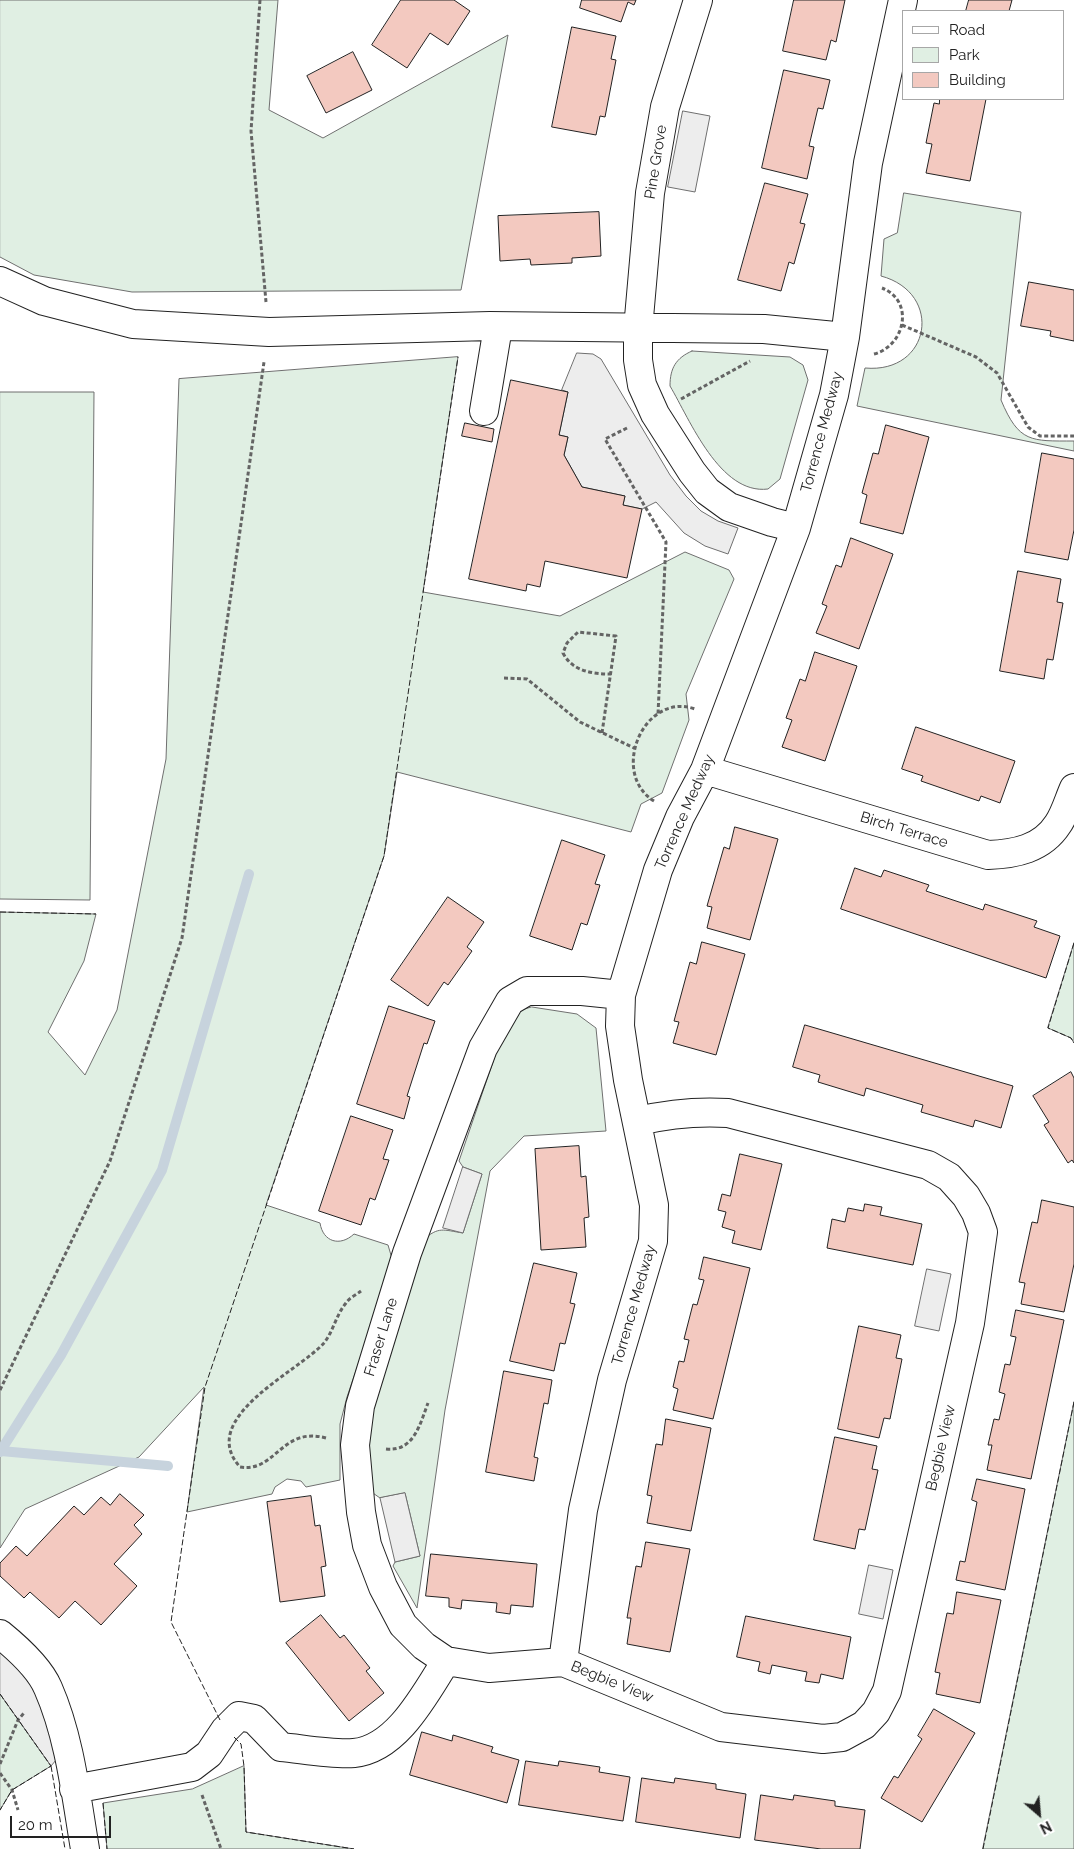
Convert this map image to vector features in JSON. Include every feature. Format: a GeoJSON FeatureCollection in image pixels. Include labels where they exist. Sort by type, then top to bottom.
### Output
{"type":"FeatureCollection","features":[{"type":"Feature","properties":{"kind":"street","name":"Pine Grove"},"geometry":{"type":"LineString","coordinates":[[698,0],[665,107],[650,192],[638,329],[638,360],[642,385],[655,414],[692,472],[707,491],[729,507],[796,528]]}},
{"type":"Feature","properties":{"kind":"street","name":"Torrence Medway"},"geometry":{"type":"LineString","coordinates":[[563,1662],[582,1510],[612,1380],[653,1241],[654,1205],[628,1080],[620,1026],[621,995],[658,870],[680,817],[705,770],[796,528],[834,395],[845,337],[868,163],[903,0]]}},
{"type":"Feature","properties":{"kind":"street"},"geometry":{"type":"LineString","coordinates":[[0,281],[44,301],[133,324],[269,332],[498,327],[764,328],[845,337]]}},
{"type":"Feature","properties":{"kind":"street"},"geometry":{"type":"LineString","coordinates":[[484,410],[498,327]]}},
{"type":"Feature","properties":{"kind":"street","name":"Birch Terrace"},"geometry":{"type":"LineString","coordinates":[[705,770],[988,855],[1013,854],[1038,845],[1058,825],[1074,788]]}},
{"type":"Feature","properties":{"kind":"street","name":"Fraser Lane"},"geometry":{"type":"LineString","coordinates":[[563,1662],[489,1668],[446,1661],[424,1646],[403,1625],[383,1587],[367,1545],[361,1512],[355,1445],[360,1406],[407,1253],[483,1048],[496,1023],[510,1001],[527,991],[582,991],[621,995]]}},
{"type":"Feature","properties":{"kind":"street","name":"Begbie View"},"geometry":{"type":"LineString","coordinates":[[563,1662],[721,1727],[823,1739],[842,1737],[864,1725],[876,1712],[887,1691],[970,1323],[982,1241],[983,1232],[976,1213],[966,1196],[949,1177],[928,1165],[728,1113],[674,1114],[638,1122]]}},
{"type":"Feature","properties":{"kind":"street"},"geometry":{"type":"LineString","coordinates":[[0,1634],[20,1651],[48,1687],[67,1747],[85,1849]]}},
{"type":"Feature","properties":{"kind":"street"},"geometry":{"type":"LineString","coordinates":[[74,1789],[192,1767],[209,1754],[226,1730],[239,1716],[254,1719],[281,1747],[354,1753],[378,1746],[410,1717],[446,1661]]}},
{"type":"Feature","properties":{"kind":"path"},"geometry":{"type":"LineString","coordinates":[[0,1390],[110,1161],[182,938],[269,332],[251,131],[260,0]]}},
{"type":"Feature","properties":{"kind":"path"},"geometry":{"type":"LineString","coordinates":[[902,325],[976,357],[997,372],[1028,427],[1040,436],[1074,436]]}},
{"type":"Feature","properties":{"kind":"path"},"geometry":{"type":"LineString","coordinates":[[602,733],[611,674],[616,636],[578,632],[567,643],[563,654],[568,662],[582,671],[611,674]]}},
{"type":"Feature","properties":{"kind":"path"},"geometry":{"type":"LineString","coordinates":[[504,678],[527,679],[580,722],[634,748]]}},
{"type":"Feature","properties":{"kind":"path"},"geometry":{"type":"LineString","coordinates":[[680,817],[650,798],[639,786],[633,771],[636,738],[645,725],[658,714],[673,708],[689,707],[724,719]]}},
{"type":"Feature","properties":{"kind":"path"},"geometry":{"type":"LineString","coordinates":[[365,1289],[346,1302],[324,1343],[248,1403],[235,1423],[229,1442],[232,1459],[240,1468],[251,1469],[263,1464],[285,1444],[302,1436],[316,1435],[355,1445],[394,1450],[406,1445],[415,1436],[428,1403]]}},
{"type":"Feature","properties":{"kind":"path"},"geometry":{"type":"LineString","coordinates":[[0,1764],[18,1720],[48,1687]]}},
{"type":"Feature","properties":{"kind":"path"},"geometry":{"type":"LineString","coordinates":[[192,1767],[221,1849]]}},
{"type":"Feature","properties":{"kind":"path"},"geometry":{"type":"LineString","coordinates":[[0,1773],[12,1790],[18,1810]]}},
{"type":"Feature","properties":{"kind":"green space"},"geometry":{"type":"Polygon","coordinates":[[[0,0],[278,0],[269,110],[323,138],[508,35],[461,290],[132,292],[34,275],[0,257],[0,0]]]}},
{"type":"Feature","properties":{"kind":"green space"},"geometry":{"type":"Polygon","coordinates":[[[904,193],[1021,212],[1001,400],[1014,425],[1028,437],[1047,441],[1074,441],[1074,451],[857,406],[865,368],[887,366],[904,359],[916,346],[921,331],[921,314],[914,298],[901,285],[881,276],[884,239],[897,233],[904,193]]]}},
{"type":"Feature","properties":{"kind":"green space"},"geometry":{"type":"Polygon","coordinates":[[[692,351],[790,357],[803,365],[808,380],[780,479],[768,489],[751,488],[735,480],[721,468],[708,452],[687,417],[670,386],[670,380],[678,360],[692,351]]]}},
{"type":"Feature","properties":{"kind":"green space"},"geometry":{"type":"Polygon","coordinates":[[[458,357],[423,592],[560,616],[685,552],[729,570],[734,579],[686,694],[689,720],[662,793],[641,804],[631,832],[397,772],[384,856],[266,1205],[320,1223],[325,1235],[333,1240],[343,1240],[354,1234],[388,1245],[393,1262],[347,1397],[340,1424],[340,1480],[306,1487],[301,1481],[287,1479],[275,1487],[272,1494],[187,1512],[204,1387],[139,1457],[25,1509],[0,1548],[0,912],[96,914],[84,961],[48,1032],[85,1075],[117,1010],[166,759],[179,379],[458,357]]]}},
{"type":"Feature","properties":{"kind":"green space"},"geometry":{"type":"Polygon","coordinates":[[[0,392],[94,392],[90,900],[0,899],[0,392]]]}},
{"type":"Feature","properties":{"kind":"green space"},"geometry":{"type":"Polygon","coordinates":[[[1074,943],[1074,1043],[1071,1038],[1048,1028],[1074,943]]]}},
{"type":"Feature","properties":{"kind":"green space"},"geometry":{"type":"Polygon","coordinates":[[[532,1007],[577,1014],[596,1028],[606,1131],[524,1136],[490,1171],[445,1410],[417,1608],[393,1566],[395,1562],[420,1556],[405,1493],[380,1498],[370,1491],[364,1440],[423,1240],[433,1233],[442,1230],[463,1233],[482,1174],[463,1167],[459,1161],[507,1021],[518,1011],[532,1007]]]}},
{"type":"Feature","properties":{"kind":"green space"},"geometry":{"type":"Polygon","coordinates":[[[1074,1402],[1074,1849],[983,1849],[1074,1402]]]}},
{"type":"Feature","properties":{"kind":"green space"},"geometry":{"type":"Polygon","coordinates":[[[0,1694],[51,1766],[12,1790],[0,1810],[0,1694]]]}},
{"type":"Feature","properties":{"kind":"green space"},"geometry":{"type":"Polygon","coordinates":[[[244,1766],[246,1832],[354,1849],[107,1849],[103,1803],[192,1789],[244,1766]]]}},
{"type":"Feature","properties":{"kind":"shaded area"},"geometry":{"type":"Polygon","coordinates":[[[683,111],[710,116],[695,192],[668,187],[683,111]]]}},
{"type":"Feature","properties":{"kind":"shaded area"},"geometry":{"type":"Polygon","coordinates":[[[577,353],[593,354],[601,359],[670,475],[686,496],[701,511],[718,521],[738,528],[728,554],[705,546],[684,533],[656,502],[642,509],[623,505],[625,496],[582,487],[564,455],[568,437],[559,435],[568,392],[562,390],[577,353]]]}},
{"type":"Feature","properties":{"kind":"shaded area"},"geometry":{"type":"Polygon","coordinates":[[[463,1167],[482,1174],[463,1233],[443,1228],[463,1167]]]}},
{"type":"Feature","properties":{"kind":"shaded area"},"geometry":{"type":"Polygon","coordinates":[[[927,1269],[951,1274],[939,1331],[915,1326],[927,1269]]]}},
{"type":"Feature","properties":{"kind":"shaded area"},"geometry":{"type":"Polygon","coordinates":[[[405,1493],[420,1556],[395,1562],[380,1498],[405,1493]]]}},
{"type":"Feature","properties":{"kind":"shaded area"},"geometry":{"type":"Polygon","coordinates":[[[869,1565],[893,1570],[883,1619],[859,1614],[869,1565]]]}},
{"type":"Feature","properties":{"kind":"shaded area"},"geometry":{"type":"Polygon","coordinates":[[[0,1634],[20,1651],[67,1747],[51,1766],[0,1694],[0,1634]]]}},
{"type":"Feature","properties":{"kind":"building"},"geometry":{"type":"Polygon","coordinates":[[[401,0],[454,0],[470,11],[448,45],[430,33],[407,68],[372,45],[401,0]]]}},
{"type":"Feature","properties":{"kind":"building"},"geometry":{"type":"Polygon","coordinates":[[[582,0],[636,0],[634,5],[628,2],[621,22],[580,8],[582,0]]]}},
{"type":"Feature","properties":{"kind":"building"},"geometry":{"type":"Polygon","coordinates":[[[794,0],[845,0],[836,42],[831,40],[826,60],[783,51],[794,0]]]}},
{"type":"Feature","properties":{"kind":"building"},"geometry":{"type":"Polygon","coordinates":[[[969,0],[1012,0],[1009,10],[966,10],[969,0]]]}},
{"type":"Feature","properties":{"kind":"building"},"geometry":{"type":"Polygon","coordinates":[[[572,27],[616,36],[611,59],[616,60],[605,117],[600,116],[596,135],[552,127],[572,27]]]}},
{"type":"Feature","properties":{"kind":"building"},"geometry":{"type":"Polygon","coordinates":[[[353,52],[372,90],[326,113],[307,76],[353,52]]]}},
{"type":"Feature","properties":{"kind":"building"},"geometry":{"type":"Polygon","coordinates":[[[784,70],[830,80],[823,109],[818,108],[809,146],[814,147],[807,179],[762,168],[784,70]]]}},
{"type":"Feature","properties":{"kind":"building"},"geometry":{"type":"Polygon","coordinates":[[[940,100],[986,100],[970,181],[926,173],[932,144],[926,143],[934,103],[939,104],[940,100]]]}},
{"type":"Feature","properties":{"kind":"building"},"geometry":{"type":"Polygon","coordinates":[[[765,183],[808,194],[800,223],[805,224],[794,264],[789,262],[781,291],[738,280],[765,183]]]}},
{"type":"Feature","properties":{"kind":"building"},"geometry":{"type":"Polygon","coordinates":[[[599,212],[601,256],[572,258],[572,263],[531,265],[530,259],[500,261],[498,216],[599,212]]]}},
{"type":"Feature","properties":{"kind":"building"},"geometry":{"type":"Polygon","coordinates":[[[1029,282],[1074,290],[1074,341],[1050,336],[1051,331],[1021,326],[1029,282]]]}},
{"type":"Feature","properties":{"kind":"building"},"geometry":{"type":"Polygon","coordinates":[[[511,380],[568,392],[559,435],[568,437],[564,455],[582,487],[625,496],[623,505],[642,509],[627,578],[545,561],[540,587],[527,584],[526,591],[469,579],[511,380]]]}},
{"type":"Feature","properties":{"kind":"building"},"geometry":{"type":"Polygon","coordinates":[[[465,423],[494,429],[492,442],[462,436],[465,423]]]}},
{"type":"Feature","properties":{"kind":"building"},"geometry":{"type":"Polygon","coordinates":[[[886,425],[929,437],[903,534],[860,523],[867,495],[862,493],[873,453],[878,454],[886,425]]]}},
{"type":"Feature","properties":{"kind":"building"},"geometry":{"type":"Polygon","coordinates":[[[1042,453],[1074,459],[1074,530],[1068,560],[1025,552],[1042,453]]]}},
{"type":"Feature","properties":{"kind":"building"},"geometry":{"type":"Polygon","coordinates":[[[851,538],[893,554],[859,649],[816,633],[827,606],[822,604],[836,565],[841,567],[851,538]]]}},
{"type":"Feature","properties":{"kind":"building"},"geometry":{"type":"Polygon","coordinates":[[[1018,571],[1061,579],[1057,602],[1063,603],[1053,660],[1047,659],[1044,679],[1000,671],[1018,571]]]}},
{"type":"Feature","properties":{"kind":"building"},"geometry":{"type":"Polygon","coordinates":[[[815,652],[857,666],[825,761],[782,747],[792,720],[786,718],[800,679],[805,681],[815,652]]]}},
{"type":"Feature","properties":{"kind":"building"},"geometry":{"type":"Polygon","coordinates":[[[916,727],[1015,761],[1000,803],[981,796],[979,801],[921,781],[923,776],[902,769],[916,727]]]}},
{"type":"Feature","properties":{"kind":"building"},"geometry":{"type":"Polygon","coordinates":[[[735,827],[778,839],[750,940],[707,928],[712,907],[707,906],[724,847],[729,849],[735,827]]]}},
{"type":"Feature","properties":{"kind":"building"},"geometry":{"type":"Polygon","coordinates":[[[562,840],[605,855],[595,884],[600,885],[587,925],[581,923],[572,950],[530,936],[562,840]]]}},
{"type":"Feature","properties":{"kind":"building"},"geometry":{"type":"Polygon","coordinates":[[[855,868],[881,877],[884,870],[929,885],[926,891],[983,910],[985,904],[1037,921],[1034,927],[1060,936],[1046,978],[841,909],[855,868]]]}},
{"type":"Feature","properties":{"kind":"building"},"geometry":{"type":"Polygon","coordinates":[[[448,897],[484,922],[467,947],[472,951],[448,985],[444,982],[428,1006],[391,980],[448,897]]]}},
{"type":"Feature","properties":{"kind":"building"},"geometry":{"type":"Polygon","coordinates":[[[702,942],[745,954],[716,1055],[673,1043],[679,1022],[674,1021],[690,962],[696,964],[702,942]]]}},
{"type":"Feature","properties":{"kind":"building"},"geometry":{"type":"Polygon","coordinates":[[[389,1006],[435,1021],[427,1044],[424,1043],[407,1096],[410,1097],[404,1119],[357,1104],[389,1006]]]}},
{"type":"Feature","properties":{"kind":"building"},"geometry":{"type":"Polygon","coordinates":[[[805,1025],[1013,1086],[1001,1128],[975,1120],[973,1127],[921,1112],[923,1105],[866,1088],[864,1096],[818,1082],[820,1075],[793,1067],[805,1025]]]}},
{"type":"Feature","properties":{"kind":"building"},"geometry":{"type":"Polygon","coordinates":[[[1071,1072],[1074,1078],[1074,1163],[1072,1160],[1068,1163],[1044,1125],[1049,1122],[1033,1096],[1071,1072]]]}},
{"type":"Feature","properties":{"kind":"building"},"geometry":{"type":"Polygon","coordinates":[[[351,1116],[393,1130],[383,1159],[389,1160],[375,1200],[370,1198],[361,1225],[319,1211],[351,1116]]]}},
{"type":"Feature","properties":{"kind":"building"},"geometry":{"type":"Polygon","coordinates":[[[579,1146],[581,1177],[586,1176],[589,1217],[584,1218],[586,1247],[541,1250],[535,1149],[579,1146]]]}},
{"type":"Feature","properties":{"kind":"building"},"geometry":{"type":"Polygon","coordinates":[[[740,1154],[782,1164],[761,1250],[732,1243],[735,1231],[722,1227],[726,1212],[718,1210],[722,1194],[730,1196],[740,1154]]]}},
{"type":"Feature","properties":{"kind":"building"},"geometry":{"type":"Polygon","coordinates":[[[1042,1200],[1074,1207],[1074,1264],[1064,1312],[1021,1304],[1025,1283],[1019,1282],[1032,1222],[1037,1223],[1042,1200]]]}},
{"type":"Feature","properties":{"kind":"building"},"geometry":{"type":"Polygon","coordinates":[[[865,1204],[882,1207],[880,1215],[922,1224],[913,1265],[827,1248],[832,1219],[845,1222],[848,1208],[863,1211],[865,1204]]]}},
{"type":"Feature","properties":{"kind":"building"},"geometry":{"type":"Polygon","coordinates":[[[704,1257],[750,1268],[713,1419],[673,1410],[678,1389],[673,1387],[679,1361],[684,1362],[689,1340],[684,1339],[693,1304],[697,1305],[704,1280],[699,1279],[704,1257]]]}},
{"type":"Feature","properties":{"kind":"building"},"geometry":{"type":"Polygon","coordinates":[[[534,1263],[577,1273],[570,1303],[575,1304],[565,1344],[560,1343],[554,1371],[510,1361],[534,1263]]]}},
{"type":"Feature","properties":{"kind":"building"},"geometry":{"type":"Polygon","coordinates":[[[1016,1310],[1064,1320],[1031,1479],[987,1470],[992,1445],[988,1445],[994,1419],[999,1420],[1005,1394],[999,1392],[1005,1364],[1010,1365],[1016,1337],[1011,1336],[1016,1310]]]}},
{"type":"Feature","properties":{"kind":"building"},"geometry":{"type":"Polygon","coordinates":[[[859,1326],[901,1335],[896,1358],[902,1359],[890,1419],[884,1418],[879,1438],[838,1429],[859,1326]]]}},
{"type":"Feature","properties":{"kind":"building"},"geometry":{"type":"Polygon","coordinates":[[[504,1371],[552,1380],[548,1404],[544,1403],[534,1457],[538,1458],[534,1481],[486,1472],[504,1371]]]}},
{"type":"Feature","properties":{"kind":"building"},"geometry":{"type":"Polygon","coordinates":[[[666,1419],[711,1428],[691,1531],[647,1523],[652,1496],[647,1495],[656,1444],[662,1445],[666,1419]]]}},
{"type":"Feature","properties":{"kind":"building"},"geometry":{"type":"Polygon","coordinates":[[[835,1437],[877,1446],[872,1469],[878,1470],[865,1530],[859,1529],[855,1549],[814,1540],[835,1437]]]}},
{"type":"Feature","properties":{"kind":"building"},"geometry":{"type":"Polygon","coordinates":[[[977,1479],[1025,1489],[1005,1590],[956,1580],[960,1561],[965,1562],[977,1502],[972,1500],[977,1479]]]}},
{"type":"Feature","properties":{"kind":"building"},"geometry":{"type":"Polygon","coordinates":[[[120,1494],[144,1515],[134,1525],[142,1534],[114,1564],[137,1586],[101,1625],[75,1601],[59,1618],[30,1592],[24,1598],[0,1576],[0,1563],[16,1546],[27,1556],[74,1506],[84,1515],[101,1497],[110,1505],[120,1494]]]}},
{"type":"Feature","properties":{"kind":"building"},"geometry":{"type":"Polygon","coordinates":[[[311,1496],[315,1526],[320,1525],[326,1566],[321,1567],[325,1596],[280,1602],[267,1502],[311,1496]]]}},
{"type":"Feature","properties":{"kind":"building"},"geometry":{"type":"Polygon","coordinates":[[[646,1542],[690,1549],[670,1652],[627,1644],[631,1618],[627,1618],[636,1566],[641,1567],[646,1542]]]}},
{"type":"Feature","properties":{"kind":"building"},"geometry":{"type":"Polygon","coordinates":[[[431,1554],[537,1564],[533,1607],[511,1605],[510,1614],[496,1612],[497,1603],[462,1600],[461,1609],[449,1607],[449,1598],[426,1596],[431,1554]]]}},
{"type":"Feature","properties":{"kind":"building"},"geometry":{"type":"Polygon","coordinates":[[[957,1592],[1001,1600],[980,1703],[936,1694],[940,1673],[935,1672],[947,1613],[953,1614],[957,1592]]]}},
{"type":"Feature","properties":{"kind":"building"},"geometry":{"type":"Polygon","coordinates":[[[321,1615],[340,1638],[344,1635],[370,1668],[366,1671],[384,1693],[349,1721],[286,1643],[321,1615]]]}},
{"type":"Feature","properties":{"kind":"building"},"geometry":{"type":"Polygon","coordinates":[[[746,1616],[851,1637],[843,1679],[821,1674],[819,1683],[805,1681],[807,1672],[772,1665],[770,1674],[758,1671],[760,1662],[737,1657],[746,1616]]]}},
{"type":"Feature","properties":{"kind":"building"},"geometry":{"type":"Polygon","coordinates":[[[934,1709],[975,1733],[922,1822],[881,1798],[894,1776],[898,1778],[922,1739],[918,1736],[934,1709]]]}},
{"type":"Feature","properties":{"kind":"building"},"geometry":{"type":"Polygon","coordinates":[[[422,1732],[452,1741],[453,1735],[493,1747],[491,1752],[519,1760],[507,1803],[410,1775],[422,1732]]]}},
{"type":"Feature","properties":{"kind":"building"},"geometry":{"type":"Polygon","coordinates":[[[526,1761],[558,1766],[559,1761],[600,1767],[599,1772],[630,1777],[623,1821],[519,1805],[526,1761]]]}},
{"type":"Feature","properties":{"kind":"building"},"geometry":{"type":"Polygon","coordinates":[[[642,1778],[674,1783],[675,1778],[716,1784],[716,1789],[746,1794],[740,1838],[636,1822],[642,1778]]]}},
{"type":"Feature","properties":{"kind":"building"},"geometry":{"type":"Polygon","coordinates":[[[761,1795],[793,1800],[794,1795],[835,1801],[835,1806],[865,1810],[860,1849],[821,1849],[755,1840],[761,1795]]]}},
{"type":"Feature","properties":{"kind":"waterway"},"geometry":{"type":"LineString","coordinates":[[0,1452],[61,1355],[162,1170],[249,874]]}},
{"type":"Feature","properties":{"kind":"waterway"},"geometry":{"type":"LineString","coordinates":[[1,1451],[168,1466]]}},
{"type":"Feature","properties":{"kind":"fence"},"geometry":{"type":"LineString","coordinates":[[220,1720],[171,1622],[205,1387],[384,856],[458,357]]}},
{"type":"Feature","properties":{"kind":"fence"},"geometry":{"type":"LineString","coordinates":[[0,912],[96,914]]}},
{"type":"Feature","properties":{"kind":"fence"},"geometry":{"type":"LineString","coordinates":[[1074,943],[1048,1028],[1071,1038],[1074,1043]]}},
{"type":"Feature","properties":{"kind":"fence"},"geometry":{"type":"LineString","coordinates":[[983,1849],[1074,1402]]}},
{"type":"Feature","properties":{"kind":"fence"},"geometry":{"type":"LineString","coordinates":[[0,1694],[51,1766],[12,1790],[0,1810]]}},
{"type":"Feature","properties":{"kind":"fence"},"geometry":{"type":"LineString","coordinates":[[234,1737],[241,1744],[244,1766],[246,1832],[354,1849]]}},
{"type":"Feature","properties":{"kind":"fence"},"geometry":{"type":"LineString","coordinates":[[51,1766],[65,1849]]}},
{"type":"Feature","properties":{"kind":"fence"},"geometry":{"type":"LineString","coordinates":[[103,1803],[107,1849]]}}]}
